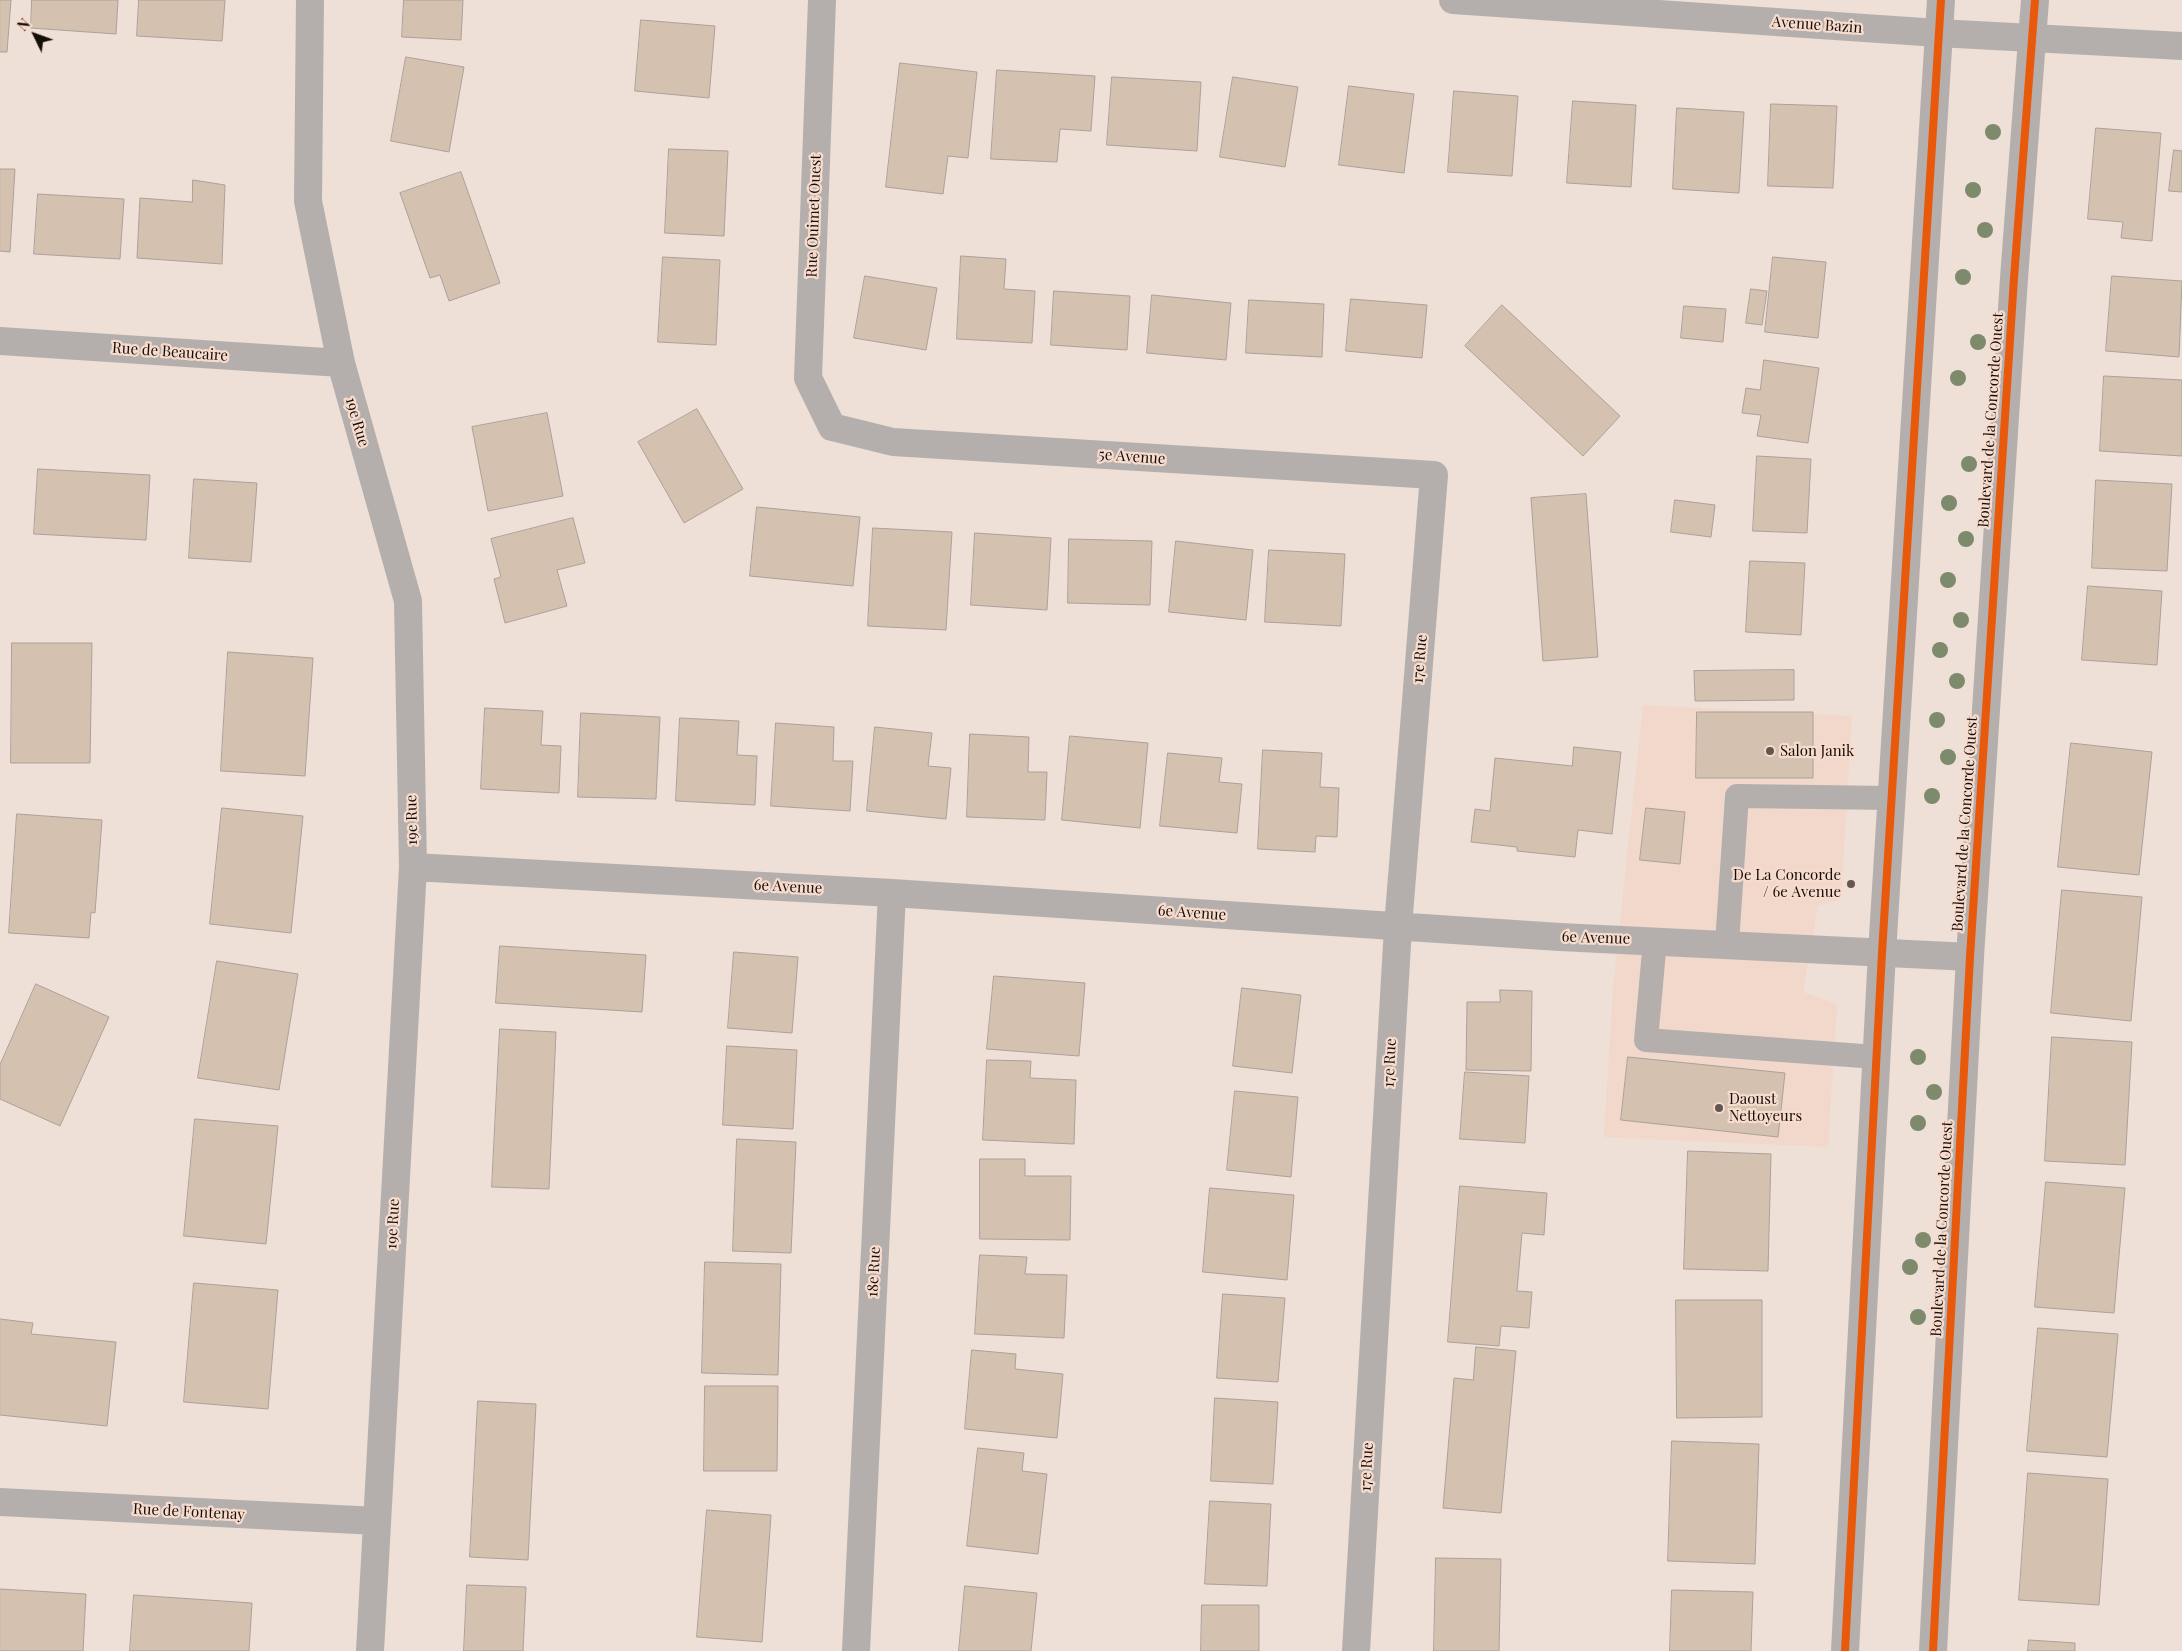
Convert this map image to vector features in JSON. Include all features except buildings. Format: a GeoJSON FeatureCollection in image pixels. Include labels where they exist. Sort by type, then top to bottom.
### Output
{"type":"FeatureCollection","features":[{"type":"Feature","properties":{"kind":"street","name":"19e Rue"},"geometry":{"type":"LineString","coordinates":[[310,0],[308,201],[340,363],[408,601],[413,868],[370,1651]]}},
{"type":"Feature","properties":{"kind":"street","name":"Rue Ouimet Ouest"},"geometry":{"type":"LineString","coordinates":[[822,0],[808,378],[832,427]]}},
{"type":"Feature","properties":{"kind":"street","name":"Avenue Bazin"},"geometry":{"type":"LineString","coordinates":[[1453,0],[1938,33],[2182,46]]}},
{"type":"Feature","properties":{"kind":"street"},"geometry":{"type":"LineString","coordinates":[[1845,1651],[1882,953],[1941,0]]}},
{"type":"Feature","properties":{"kind":"street","name":"Boulevard de la Concorde Ouest"},"geometry":{"type":"LineString","coordinates":[[1934,1651],[1970,957],[2014,278],[2035,0]]}},
{"type":"Feature","properties":{"kind":"street","name":"Rue de Beaucaire"},"geometry":{"type":"LineString","coordinates":[[0,341],[340,363]]}},
{"type":"Feature","properties":{"kind":"street","name":"5e Avenue"},"geometry":{"type":"LineString","coordinates":[[832,427],[893,442],[1434,475]]}},
{"type":"Feature","properties":{"kind":"street","name":"17e Rue"},"geometry":{"type":"LineString","coordinates":[[1356,1651],[1398,927],[1434,475]]}},
{"type":"Feature","properties":{"kind":"street","name":"6e Avenue"},"geometry":{"type":"LineString","coordinates":[[413,868],[892,893],[1398,927],[1970,957]]}},
{"type":"Feature","properties":{"kind":"street","name":"18e Rue"},"geometry":{"type":"LineString","coordinates":[[856,1651],[892,893]]}},
{"type":"Feature","properties":{"kind":"street","name":"Rue de Fontenay"},"geometry":{"type":"LineString","coordinates":[[0,1502],[377,1522]]}},
{"type":"Feature","properties":{"kind":"lane"},"geometry":{"type":"LineString","coordinates":[[1728,943],[1737,796],[1892,798]]}},
{"type":"Feature","properties":{"kind":"lane"},"geometry":{"type":"LineString","coordinates":[[1655,940],[1646,1040],[1876,1057]]}},
{"type":"Feature","properties":{"kind":"shaded area"},"geometry":{"type":"Polygon","coordinates":[[[1643,705],[1852,716],[1841,899],[1818,906],[1803,992],[1837,1004],[1828,1147],[1604,1137],[1613,989],[1643,705]]]}},
{"type":"Feature","properties":{"kind":"cycle path"},"geometry":{"type":"LineString","coordinates":[[1845,1651],[1882,953],[1941,0]]}},
{"type":"Feature","properties":{"kind":"cycle path"},"geometry":{"type":"LineString","coordinates":[[1933,1651],[1970,957],[2014,278],[2035,0]]}},
{"type":"Feature","properties":{"kind":"place","name":"Salon Janik"},"geometry":{"type":"Point","coordinates":[1770,751]}},
{"type":"Feature","properties":{"kind":"place","name":"De La Concorde / 6e Avenue"},"geometry":{"type":"Point","coordinates":[1851,884]}},
{"type":"Feature","properties":{"kind":"place","name":"Daoust Nettoyeurs"},"geometry":{"type":"Point","coordinates":[1719,1108]}}]}
